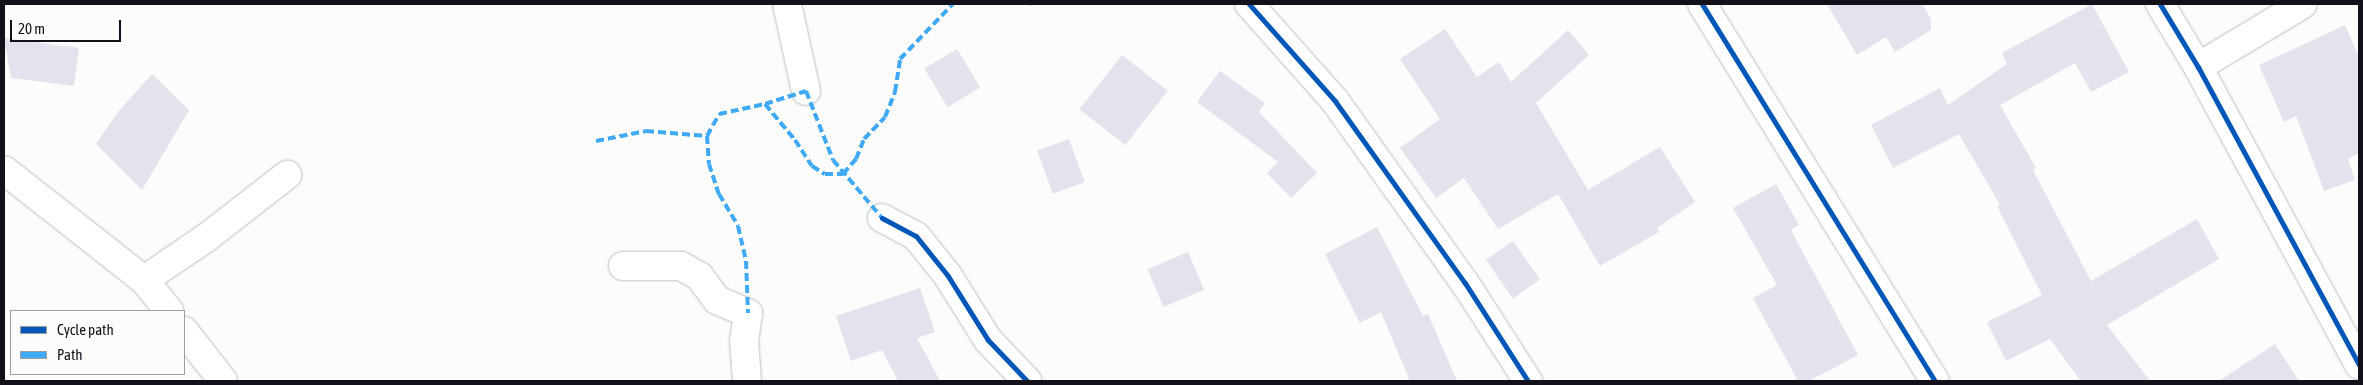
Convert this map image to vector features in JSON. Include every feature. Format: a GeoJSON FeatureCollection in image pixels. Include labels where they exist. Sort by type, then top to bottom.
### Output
{"type":"FeatureCollection","features":[{"type":"Feature","properties":{"kind":"street"},"geometry":{"type":"LineString","coordinates":[[787,4],[806,91]]}},
{"type":"Feature","properties":{"kind":"street"},"geometry":{"type":"LineString","coordinates":[[1250,4],[1335,101],[1465,283],[1528,381]]}},
{"type":"Feature","properties":{"kind":"street"},"geometry":{"type":"LineString","coordinates":[[1702,4],[1935,381]]}},
{"type":"Feature","properties":{"kind":"street"},"geometry":{"type":"LineString","coordinates":[[2160,4],[2198,66],[2359,365]]}},
{"type":"Feature","properties":{"kind":"street"},"geometry":{"type":"LineString","coordinates":[[2198,66],[2303,4]]}},
{"type":"Feature","properties":{"kind":"street"},"geometry":{"type":"LineString","coordinates":[[4,170],[144,280],[167,310]]}},
{"type":"Feature","properties":{"kind":"street"},"geometry":{"type":"LineString","coordinates":[[144,280],[206,238],[287,175]]}},
{"type":"Feature","properties":{"kind":"street"},"geometry":{"type":"LineString","coordinates":[[882,218],[916,236],[948,276],[988,340],[1027,381]]}},
{"type":"Feature","properties":{"kind":"street"},"geometry":{"type":"LineString","coordinates":[[623,266],[681,266],[699,276],[717,300],[748,313],[744,340],[747,381]]}},
{"type":"Feature","properties":{"kind":"street"},"geometry":{"type":"LineString","coordinates":[[185,332],[223,381]]}},
{"type":"Feature","properties":{"kind":"building"},"geometry":{"type":"Polygon","coordinates":[[[1827,4],[1922,4],[1931,19],[1931,30],[1895,52],[1886,37],[1857,55],[1827,4]]]}},
{"type":"Feature","properties":{"kind":"building"},"geometry":{"type":"Polygon","coordinates":[[[2092,4],[2129,72],[2091,92],[2075,63],[2000,105],[2036,168],[2033,170],[2091,281],[2197,219],[2219,259],[2107,325],[2150,381],[2081,381],[2050,339],[2006,361],[1987,322],[2042,295],[1997,206],[2000,205],[1959,134],[1893,168],[1871,125],[1940,88],[1948,105],[2007,64],[2002,53],[2092,4]]]}},
{"type":"Feature","properties":{"kind":"building"},"geometry":{"type":"Polygon","coordinates":[[[2345,25],[2359,57],[2359,153],[2348,159],[2355,180],[2324,191],[2296,116],[2284,122],[2259,65],[2345,25]]]}},
{"type":"Feature","properties":{"kind":"building"},"geometry":{"type":"Polygon","coordinates":[[[1445,29],[1477,77],[1499,62],[1511,82],[1568,30],[1589,55],[1536,103],[1588,190],[1660,147],[1695,202],[1657,228],[1659,232],[1600,266],[1558,194],[1498,229],[1464,178],[1436,198],[1400,148],[1440,119],[1400,59],[1445,29]]]}},
{"type":"Feature","properties":{"kind":"building"},"geometry":{"type":"Polygon","coordinates":[[[4,38],[79,48],[74,86],[11,78],[4,38]]]}},
{"type":"Feature","properties":{"kind":"building"},"geometry":{"type":"Polygon","coordinates":[[[957,49],[980,88],[948,107],[924,69],[957,49]]]}},
{"type":"Feature","properties":{"kind":"building"},"geometry":{"type":"Polygon","coordinates":[[[1122,55],[1168,91],[1125,145],[1080,109],[1122,55]]]}},
{"type":"Feature","properties":{"kind":"building"},"geometry":{"type":"Polygon","coordinates":[[[1220,71],[1265,103],[1259,112],[1317,173],[1291,198],[1267,173],[1278,162],[1197,102],[1220,71]]]}},
{"type":"Feature","properties":{"kind":"building"},"geometry":{"type":"Polygon","coordinates":[[[152,74],[189,110],[142,190],[96,144],[118,112],[152,74]]]}},
{"type":"Feature","properties":{"kind":"building"},"geometry":{"type":"Polygon","coordinates":[[[1069,139],[1085,182],[1053,194],[1037,151],[1069,139]]]}},
{"type":"Feature","properties":{"kind":"building"},"geometry":{"type":"Polygon","coordinates":[[[1776,184],[1799,225],[1791,230],[1858,355],[1809,381],[1798,381],[1753,298],[1777,285],[1733,208],[1776,184]]]}},
{"type":"Feature","properties":{"kind":"building"},"geometry":{"type":"Polygon","coordinates":[[[1377,227],[1423,316],[1428,314],[1457,381],[1410,381],[1381,312],[1360,323],[1325,254],[1377,227]]]}},
{"type":"Feature","properties":{"kind":"building"},"geometry":{"type":"Polygon","coordinates":[[[1513,241],[1540,280],[1513,298],[1486,260],[1513,241]]]}},
{"type":"Feature","properties":{"kind":"building"},"geometry":{"type":"Polygon","coordinates":[[[1188,252],[1204,290],[1164,307],[1147,269],[1188,252]]]}},
{"type":"Feature","properties":{"kind":"building"},"geometry":{"type":"Polygon","coordinates":[[[920,288],[935,332],[917,338],[940,381],[898,381],[882,350],[851,361],[836,316],[920,288]]]}},
{"type":"Feature","properties":{"kind":"building"},"geometry":{"type":"Polygon","coordinates":[[[2275,344],[2299,381],[2219,381],[2275,344]]]}},
{"type":"Feature","properties":{"kind":"marked path"},"geometry":{"type":"LineString","coordinates":[[765,104],[795,140],[812,166],[825,174],[843,174],[856,159],[864,139],[885,117],[895,92],[900,59],[953,4]]}},
{"type":"Feature","properties":{"kind":"marked path"},"geometry":{"type":"LineString","coordinates":[[707,136],[719,114],[765,104],[806,91],[833,160],[882,218]]}},
{"type":"Feature","properties":{"kind":"marked path"},"geometry":{"type":"LineString","coordinates":[[596,141],[646,131],[707,136],[709,164],[719,194],[738,226],[746,261],[748,313]]}},
{"type":"Feature","properties":{"kind":"cycle path"},"geometry":{"type":"LineString","coordinates":[[1249,4],[1335,101],[1465,283],[1528,381]]}},
{"type":"Feature","properties":{"kind":"cycle path"},"geometry":{"type":"LineString","coordinates":[[1702,4],[1935,381]]}},
{"type":"Feature","properties":{"kind":"cycle path"},"geometry":{"type":"LineString","coordinates":[[2160,4],[2198,67],[2359,365]]}},
{"type":"Feature","properties":{"kind":"cycle path"},"geometry":{"type":"LineString","coordinates":[[882,218],[916,236],[948,276],[988,340],[1027,381]]}}]}
